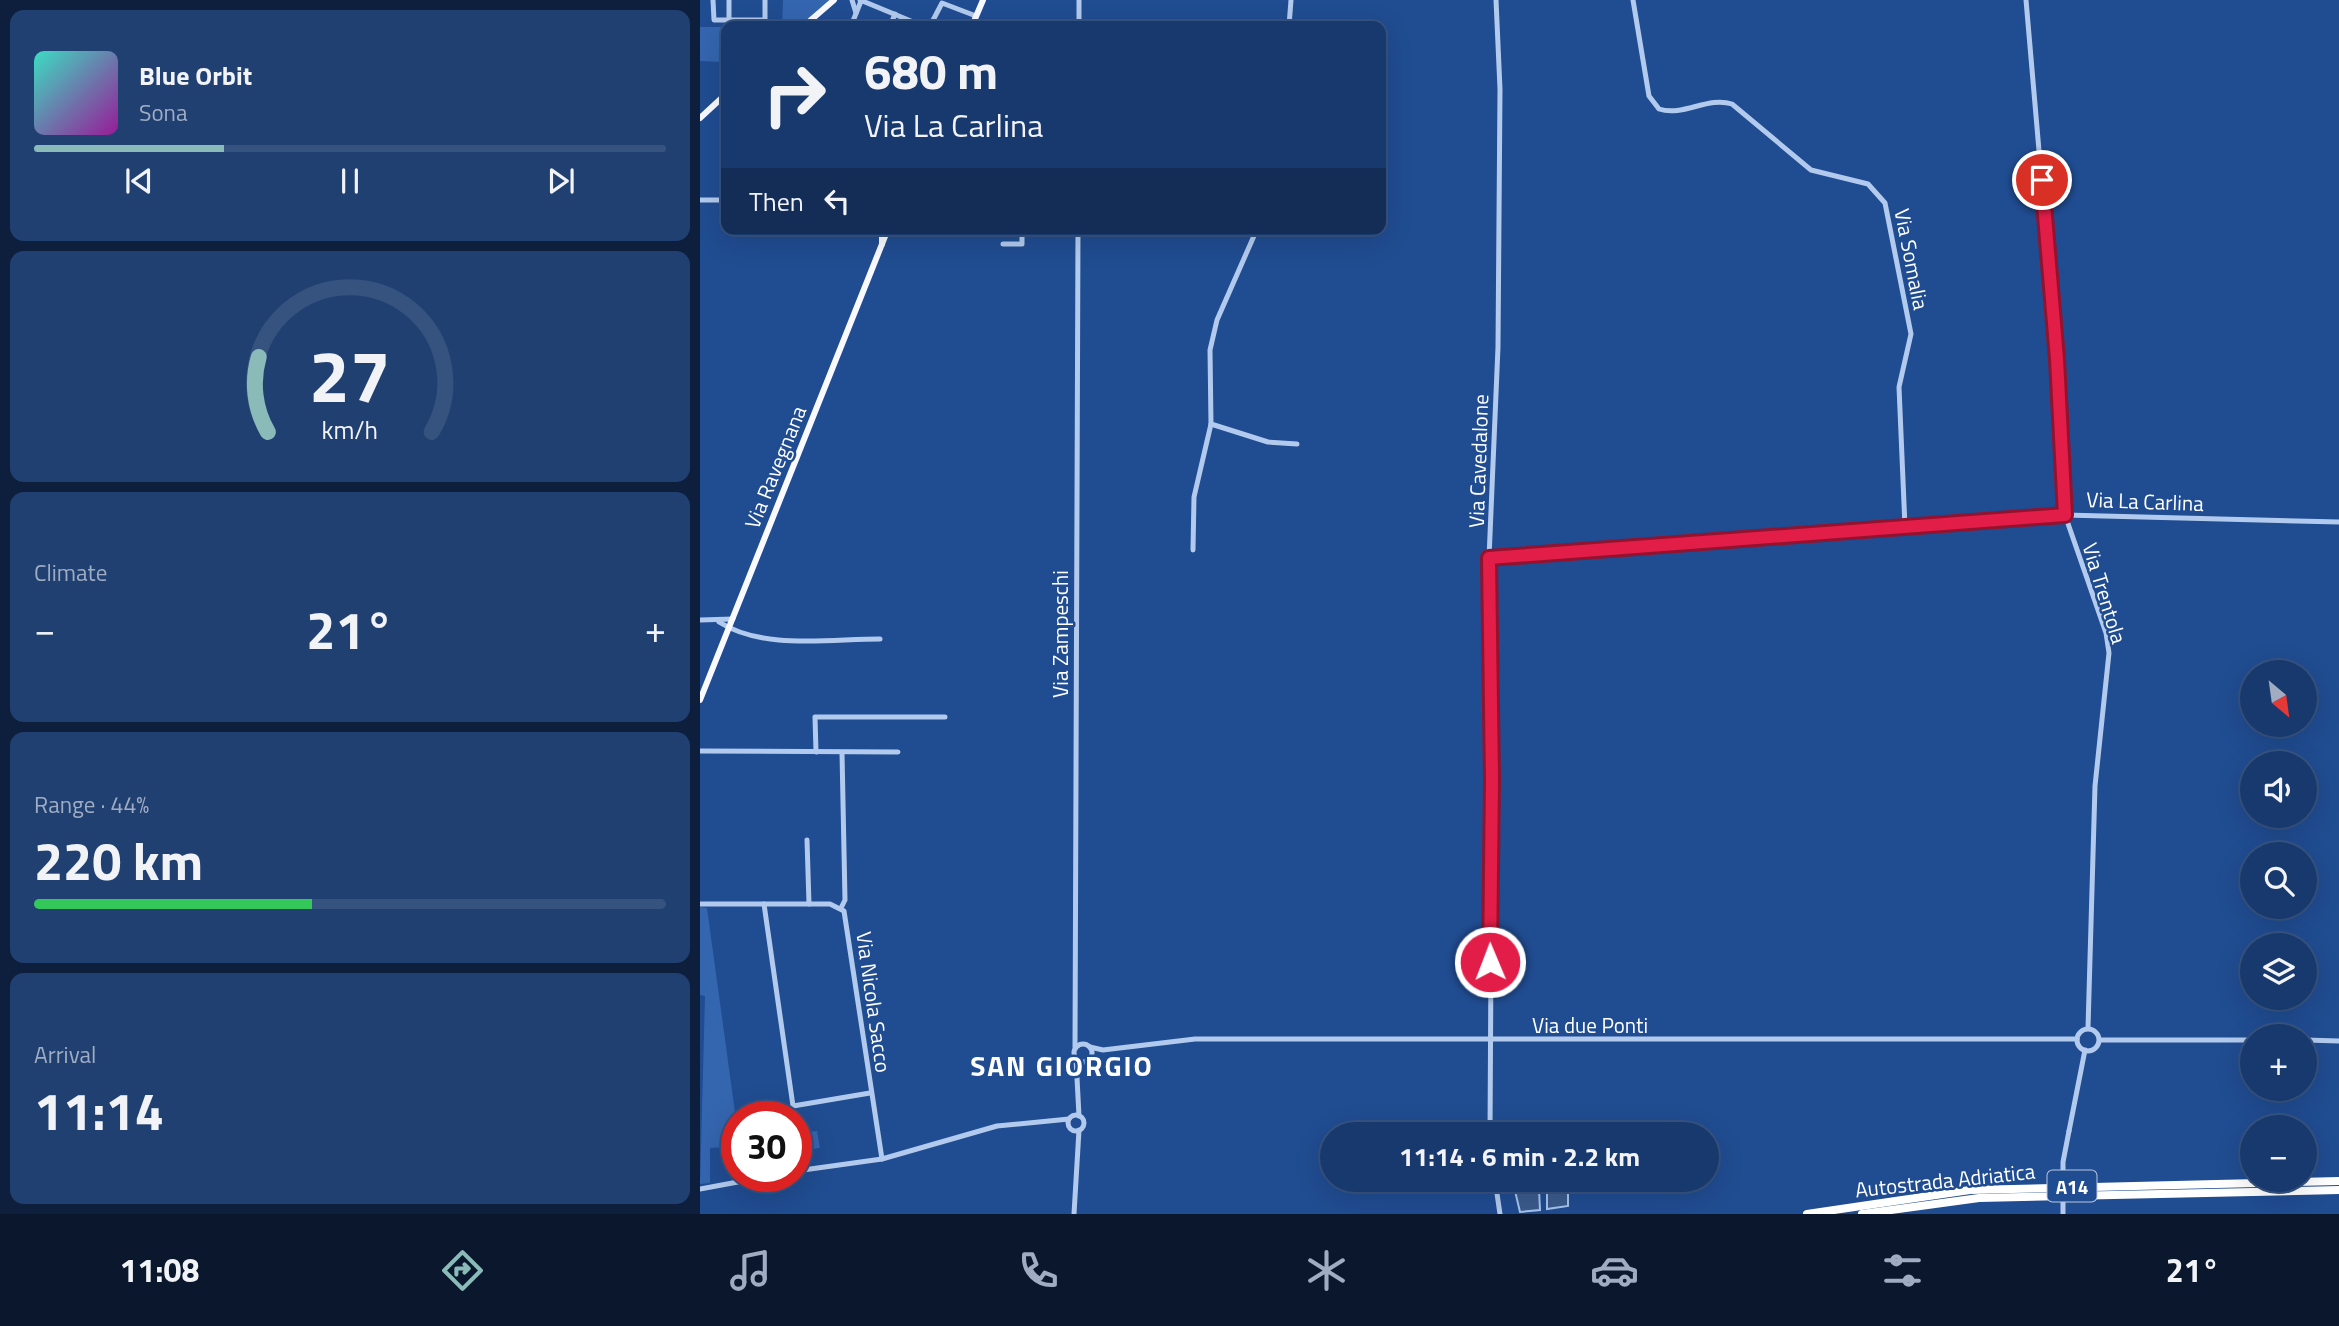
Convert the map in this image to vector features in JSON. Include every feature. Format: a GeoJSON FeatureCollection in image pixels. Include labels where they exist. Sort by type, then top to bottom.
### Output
{"type":"FeatureCollection","features":[{"type":"Feature","properties":{"kind":"highway","name":"Autostrada Adriatica"},"geometry":{"type":"LineString","coordinates":[[1807,1214],[1970,1190],[2339,1181]]}},
{"type":"Feature","properties":{"kind":"highway","name":"Autostrada Adriatica"},"geometry":{"type":"LineString","coordinates":[[1862,1214],[1991,1198],[2339,1190]]}},
{"type":"Feature","properties":{"kind":"main road"},"geometry":{"type":"LineString","coordinates":[[810,21],[834,0]]}},
{"type":"Feature","properties":{"kind":"main road"},"geometry":{"type":"LineString","coordinates":[[974,21],[983,0]]}},
{"type":"Feature","properties":{"kind":"main road"},"geometry":{"type":"LineString","coordinates":[[700,118],[721,99]]}},
{"type":"Feature","properties":{"kind":"main road","name":"Via Ravegnana"},"geometry":{"type":"LineString","coordinates":[[882,235],[882,246]]}},
{"type":"Feature","properties":{"kind":"main road","name":"Via Ravegnana"},"geometry":{"type":"LineString","coordinates":[[700,700],[886,235]]}},
{"type":"Feature","properties":{"kind":"street"},"geometry":{"type":"LineString","coordinates":[[713,0],[714,20],[721,22]]}},
{"type":"Feature","properties":{"kind":"street"},"geometry":{"type":"LineString","coordinates":[[729,0],[729,21]]}},
{"type":"Feature","properties":{"kind":"street"},"geometry":{"type":"LineString","coordinates":[[765,0],[765,21]]}},
{"type":"Feature","properties":{"kind":"street"},"geometry":{"type":"LineString","coordinates":[[852,0],[856,13]]}},
{"type":"Feature","properties":{"kind":"street"},"geometry":{"type":"LineString","coordinates":[[853,21],[861,0],[911,21]]}},
{"type":"Feature","properties":{"kind":"street"},"geometry":{"type":"LineString","coordinates":[[1079,0],[1079,21]]}},
{"type":"Feature","properties":{"kind":"street"},"geometry":{"type":"LineString","coordinates":[[1289,21],[1291,0]]}},
{"type":"Feature","properties":{"kind":"street","name":"Via Cavedalone"},"geometry":{"type":"LineString","coordinates":[[1490,1122],[1493,1041],[1489,936],[1492,779],[1489,558],[1498,347],[1500,89],[1496,0]]}},
{"type":"Feature","properties":{"kind":"street","name":"Via Somalia"},"geometry":{"type":"LineString","coordinates":[[1633,0],[1649,96],[1659,108],[1673,110],[1722,101],[1732,104],[1811,170],[1868,184],[1885,203],[1911,334],[1899,387],[1905,527]]}},
{"type":"Feature","properties":{"kind":"street","name":"Via Trentola"},"geometry":{"type":"LineString","coordinates":[[2026,0],[2056,345],[2065,515],[2106,634],[2109,653],[2095,786],[2088,1028]]}},
{"type":"Feature","properties":{"kind":"street"},"geometry":{"type":"LineString","coordinates":[[933,21],[942,3],[976,16]]}},
{"type":"Feature","properties":{"kind":"street"},"geometry":{"type":"LineString","coordinates":[[892,21],[895,14]]}},
{"type":"Feature","properties":{"kind":"street"},"geometry":{"type":"LineString","coordinates":[[700,200],[721,200]]}},
{"type":"Feature","properties":{"kind":"street"},"geometry":{"type":"LineString","coordinates":[[1003,244],[1022,244],[1022,235]]}},
{"type":"Feature","properties":{"kind":"street","name":"Via Zampeschi"},"geometry":{"type":"LineString","coordinates":[[1076,1059],[1078,235]]}},
{"type":"Feature","properties":{"kind":"street"},"geometry":{"type":"LineString","coordinates":[[1193,551],[1194,497],[1211,424],[1210,350],[1214,330],[1254,235]]}},
{"type":"Feature","properties":{"kind":"street"},"geometry":{"type":"LineString","coordinates":[[1211,424],[1268,442],[1297,444]]}},
{"type":"Feature","properties":{"kind":"street","name":"Via La Carlina"},"geometry":{"type":"LineString","coordinates":[[1489,558],[2065,515],[2339,522]]}},
{"type":"Feature","properties":{"kind":"street"},"geometry":{"type":"LineString","coordinates":[[700,620],[719,622],[733,619]]}},
{"type":"Feature","properties":{"kind":"street"},"geometry":{"type":"LineString","coordinates":[[719,622],[729,630],[755,639],[880,639]]}},
{"type":"Feature","properties":{"kind":"street"},"geometry":{"type":"LineString","coordinates":[[816,752],[815,717],[945,717]]}},
{"type":"Feature","properties":{"kind":"street"},"geometry":{"type":"LineString","coordinates":[[700,751],[898,752]]}},
{"type":"Feature","properties":{"kind":"street"},"geometry":{"type":"LineString","coordinates":[[841,908],[845,900],[842,753]]}},
{"type":"Feature","properties":{"kind":"street"},"geometry":{"type":"LineString","coordinates":[[807,840],[809,904]]}},
{"type":"Feature","properties":{"kind":"street","name":"Via Nicola Sacco"},"geometry":{"type":"LineString","coordinates":[[700,904],[830,904],[841,908],[846,916],[870,1093],[882,1159]]}},
{"type":"Feature","properties":{"kind":"street"},"geometry":{"type":"LineString","coordinates":[[764,904],[793,1106],[870,1093]]}},
{"type":"Feature","properties":{"kind":"street"},"geometry":{"type":"LineString","coordinates":[[2063,1214],[2063,1162],[2085,1050],[2077,1039],[2082,1031],[2088,1028],[2098,1033],[2099,1040],[2095,1048],[2085,1050]]}},
{"type":"Feature","properties":{"kind":"street","name":"Via due Ponti"},"geometry":{"type":"LineString","coordinates":[[1077,1043],[1103,1050],[1195,1039],[2077,1039]]}},
{"type":"Feature","properties":{"kind":"street"},"geometry":{"type":"LineString","coordinates":[[2099,1040],[2240,1040]]}},
{"type":"Feature","properties":{"kind":"street"},"geometry":{"type":"LineString","coordinates":[[2317,1040],[2339,1041]]}},
{"type":"Feature","properties":{"kind":"street"},"geometry":{"type":"LineString","coordinates":[[1090,1047],[1091,1058]]}},
{"type":"Feature","properties":{"kind":"street","name":"Via due Ponti"},"geometry":{"type":"LineString","coordinates":[[1083,1062],[1103,1050]]}},
{"type":"Feature","properties":{"kind":"street"},"geometry":{"type":"LineString","coordinates":[[1077,1068],[1083,1062],[1076,1059],[1078,1104],[1070,1129],[1077,1143]]}},
{"type":"Feature","properties":{"kind":"street"},"geometry":{"type":"LineString","coordinates":[[812,1169],[882,1159],[998,1126],[1074,1117],[1084,1122],[1079,1130],[1077,1143],[1074,1214]]}},
{"type":"Feature","properties":{"kind":"street"},"geometry":{"type":"LineString","coordinates":[[1055,1120],[1070,1129],[1079,1130]]}},
{"type":"Feature","properties":{"kind":"street"},"geometry":{"type":"LineString","coordinates":[[700,1189],[721,1185]]}},
{"type":"Feature","properties":{"kind":"street"},"geometry":{"type":"LineString","coordinates":[[1497,1192],[1500,1214]]}},
{"type":"Feature","properties":{"kind":"shaded area"},"geometry":{"type":"Polygon","coordinates":[[[783,0],[830,0],[807,21],[782,21],[783,0]]]}},
{"type":"Feature","properties":{"kind":"shaded area"},"geometry":{"type":"Polygon","coordinates":[[[700,27],[721,27],[721,62],[700,61],[700,27]]]}},
{"type":"Feature","properties":{"kind":"shaded area"},"geometry":{"type":"Polygon","coordinates":[[[700,907],[707,908],[733,1101],[721,1101],[721,1147],[710,1148],[710,1183],[700,1184],[705,996],[700,995],[700,907]]]}},
{"type":"Feature","properties":{"kind":"shaded area"},"geometry":{"type":"Polygon","coordinates":[[[812,1131],[817,1131],[820,1148],[812,1149],[812,1131]]]}},
{"type":"Feature","properties":{"kind":"shaded area"},"geometry":{"type":"Polygon","coordinates":[[[1515,1192],[1539,1192],[1540,1210],[1520,1212],[1515,1192]]]}},
{"type":"Feature","properties":{"kind":"shaded area"},"geometry":{"type":"Polygon","coordinates":[[[1547,1192],[1568,1192],[1568,1206],[1547,1209],[1547,1192]]]}},
{"type":"Feature","properties":{"kind":"district","name":"SAN GIORGIO"},"geometry":{"type":"Point","coordinates":[1062,1065]}},
{"type":"Feature","properties":{"kind":"route"},"geometry":{"type":"LineString","coordinates":[[1490,962],[1492,779],[1489,558],[2065,515],[2057,359],[2042,180]]}}]}
